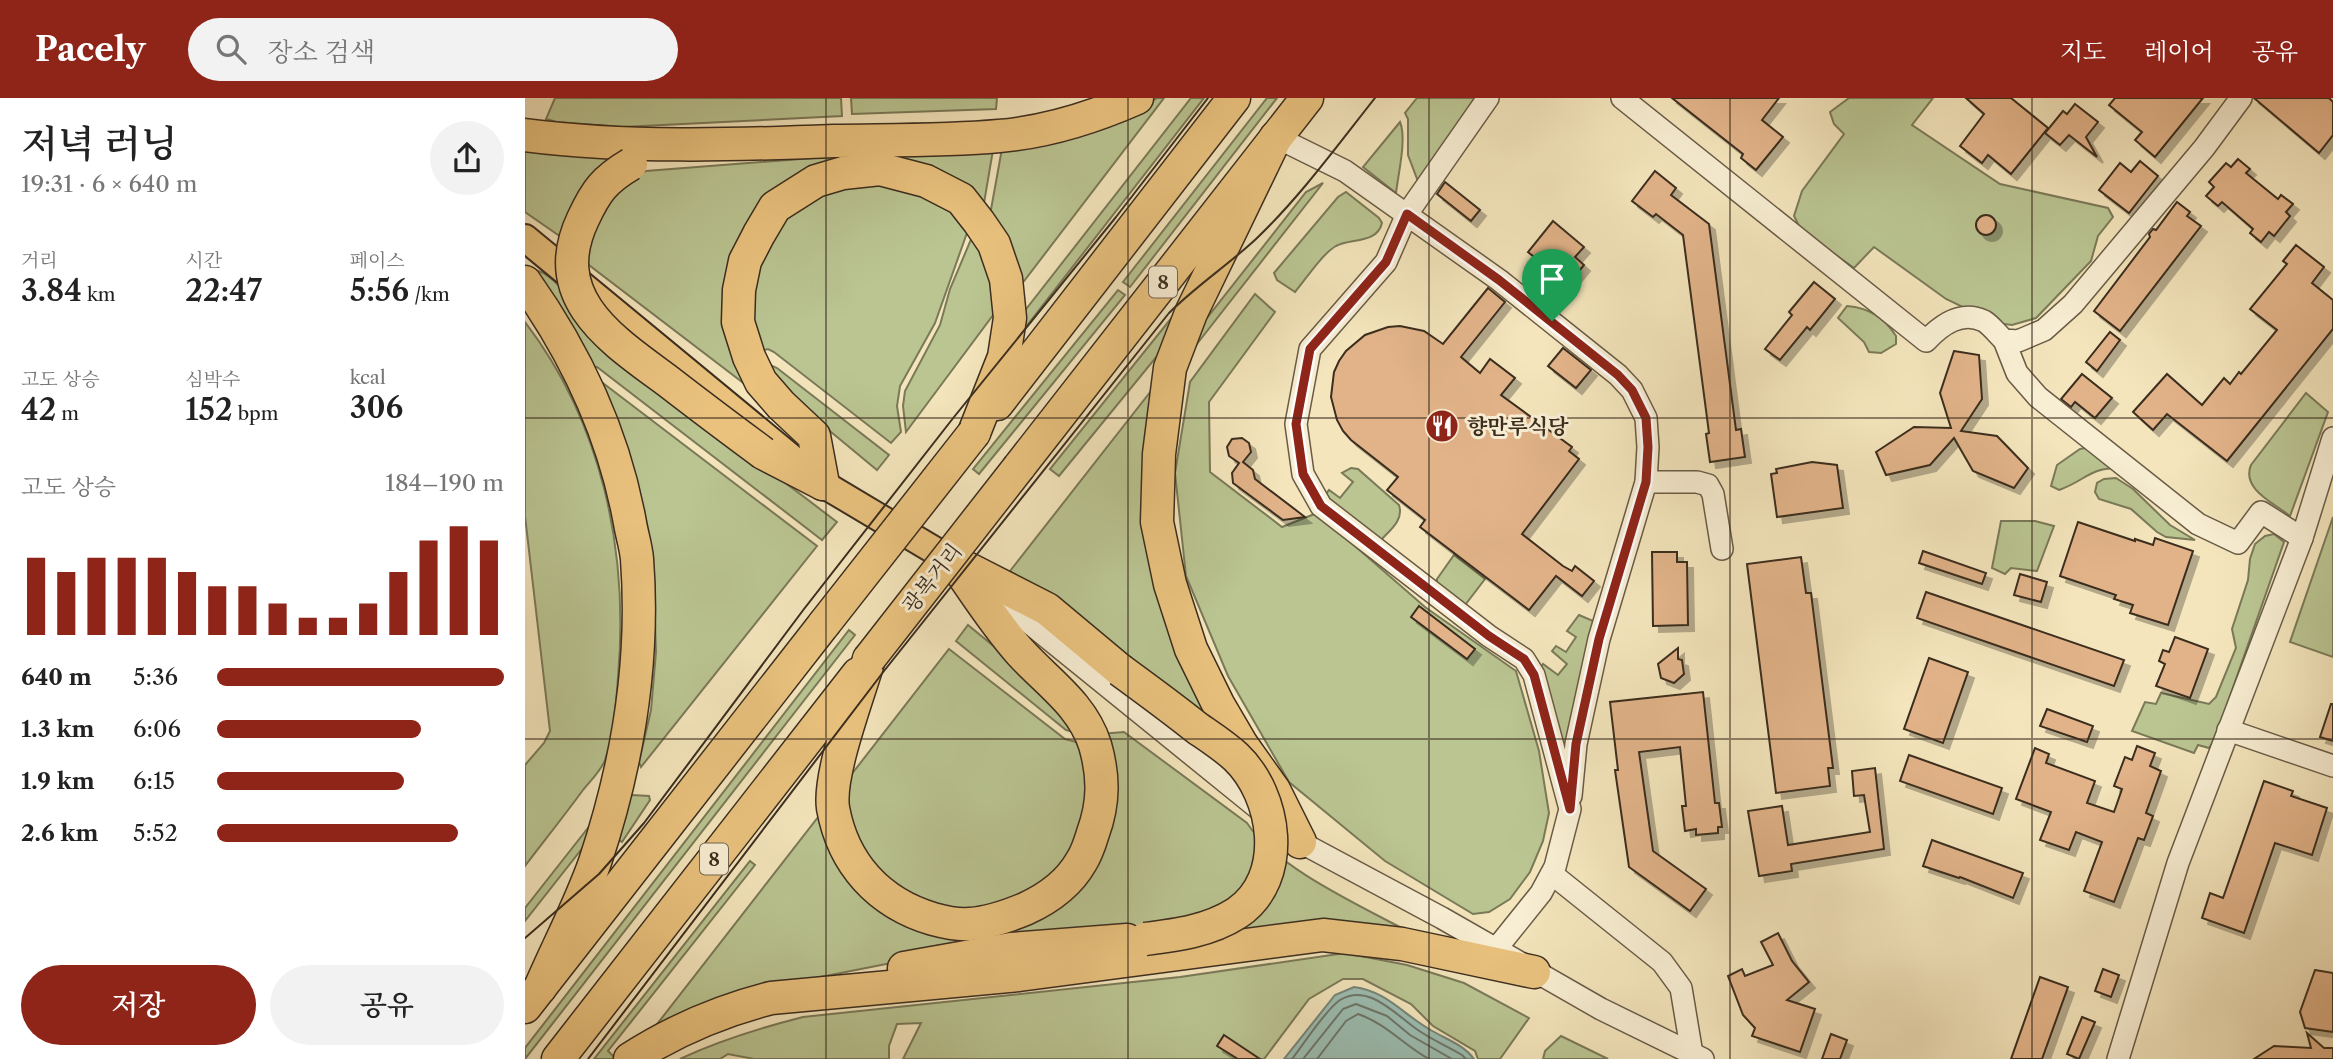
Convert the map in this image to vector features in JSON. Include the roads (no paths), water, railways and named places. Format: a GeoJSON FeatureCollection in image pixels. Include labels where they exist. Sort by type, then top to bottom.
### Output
{"type":"FeatureCollection","features":[{"type":"Feature","properties":{"kind":"highway"},"geometry":{"type":"LineString","coordinates":[[525,135],[571,141],[751,144],[1000,136],[1055,127],[1105,112],[1137,98]]}},
{"type":"Feature","properties":{"kind":"highway"},"geometry":{"type":"LineString","coordinates":[[532,998],[1234,98]]}},
{"type":"Feature","properties":{"kind":"highway","name":"광복거리"},"geometry":{"type":"LineString","coordinates":[[558,1059],[1307,98]]}},
{"type":"Feature","properties":{"kind":"highway"},"geometry":{"type":"LineString","coordinates":[[1276,137],[1191,313],[1170,368],[1159,454],[1157,522],[1170,584],[1191,649],[1217,704],[1242,746],[1274,790],[1300,842]]}},
{"type":"Feature","properties":{"kind":"highway"},"geometry":{"type":"LineString","coordinates":[[751,144],[677,159],[631,164],[613,175],[599,188],[579,228],[573,247],[573,268],[587,311],[609,337],[764,453],[823,484]]}},
{"type":"Feature","properties":{"kind":"highway"},"geometry":{"type":"LineString","coordinates":[[823,484],[814,436],[761,382],[749,357],[739,322],[739,290],[745,261],[759,234],[775,207],[816,181],[843,173],[880,169],[926,181],[961,199],[994,244],[1006,279],[1010,318],[1005,357],[974,433]]}},
{"type":"Feature","properties":{"kind":"highway"},"geometry":{"type":"LineString","coordinates":[[525,282],[571,358],[607,432],[625,498],[637,558],[638,632],[635,700],[609,817],[586,885],[532,998]]}},
{"type":"Feature","properties":{"kind":"highway"},"geometry":{"type":"LineString","coordinates":[[869,659],[840,754],[833,806],[848,852],[867,880],[887,899],[918,914],[968,925],[1007,917],[1043,901],[1072,876],[1087,851],[1103,795],[1103,773],[1089,727],[1068,697],[1020,652],[954,562]]}},
{"type":"Feature","properties":{"kind":"highway"},"geometry":{"type":"LineString","coordinates":[[819,993],[889,972],[950,959],[1011,949],[1178,935],[1212,926],[1239,911],[1259,889],[1269,863],[1271,833],[1266,806],[1254,780],[1236,757],[1121,670],[1047,609],[954,562]]}},
{"type":"Feature","properties":{"kind":"highway"},"geometry":{"type":"LineString","coordinates":[[630,1059],[695,1022],[731,1008],[771,998],[1019,975],[1323,935],[1402,944],[1534,972]]}},
{"type":"Feature","properties":{"kind":"main road"},"geometry":{"type":"LineString","coordinates":[[525,238],[823,484],[954,562]]}},
{"type":"Feature","properties":{"kind":"street"},"geometry":{"type":"LineString","coordinates":[[1488,98],[1407,214],[1386,262],[1310,349],[1296,424],[1303,474],[1321,506],[1489,636],[1524,659],[1534,675],[1570,809]]}},
{"type":"Feature","properties":{"kind":"street"},"geometry":{"type":"LineString","coordinates":[[1622,98],[1926,341],[1940,326],[1962,317],[1984,321],[2004,340],[2017,373],[2038,397],[2198,524],[2238,543],[2261,512],[2302,538]]}},
{"type":"Feature","properties":{"kind":"street"},"geometry":{"type":"LineString","coordinates":[[2004,340],[2018,341],[2044,330],[2073,304],[2204,148],[2241,98]]}},
{"type":"Feature","properties":{"kind":"street"},"geometry":{"type":"LineString","coordinates":[[1276,137],[1345,171],[1510,288],[1625,383],[1632,390],[1646,418],[1646,482],[1599,639],[1576,744],[1570,809],[1552,874],[1541,894],[1496,949]]}},
{"type":"Feature","properties":{"kind":"street"},"geometry":{"type":"LineString","coordinates":[[2118,1059],[2178,863],[2302,538],[2333,438]]}},
{"type":"Feature","properties":{"kind":"street"},"geometry":{"type":"LineString","coordinates":[[1646,482],[1697,482],[1708,485],[1713,494],[1722,549]]}},
{"type":"Feature","properties":{"kind":"street"},"geometry":{"type":"LineString","coordinates":[[954,562],[1300,842],[1601,1009],[1697,1056]]}},
{"type":"Feature","properties":{"kind":"street"},"geometry":{"type":"LineString","coordinates":[[2228,730],[2333,766]]}},
{"type":"Feature","properties":{"kind":"street"},"geometry":{"type":"LineString","coordinates":[[1552,874],[1662,961],[1681,988],[1697,1056]]}},
{"type":"Feature","properties":{"kind":"water"},"geometry":{"type":"Polygon","coordinates":[[[1354,987],[1385,998],[1435,1033],[1459,1046],[1474,1059],[1284,1059],[1335,995],[1354,987]]]}},
{"type":"Feature","properties":{"kind":"tram line"},"geometry":{"type":"LineString","coordinates":[[525,938],[599,874],[644,823],[804,609],[1208,98]]}},
{"type":"Feature","properties":{"kind":"tram line"},"geometry":{"type":"LineString","coordinates":[[588,1059],[884,671],[1169,313],[1272,223],[1318,171],[1375,98]]}},
{"type":"Feature","properties":{"kind":"place","name":"향만루식당"},"geometry":{"type":"Point","coordinates":[1442,426]}}]}
